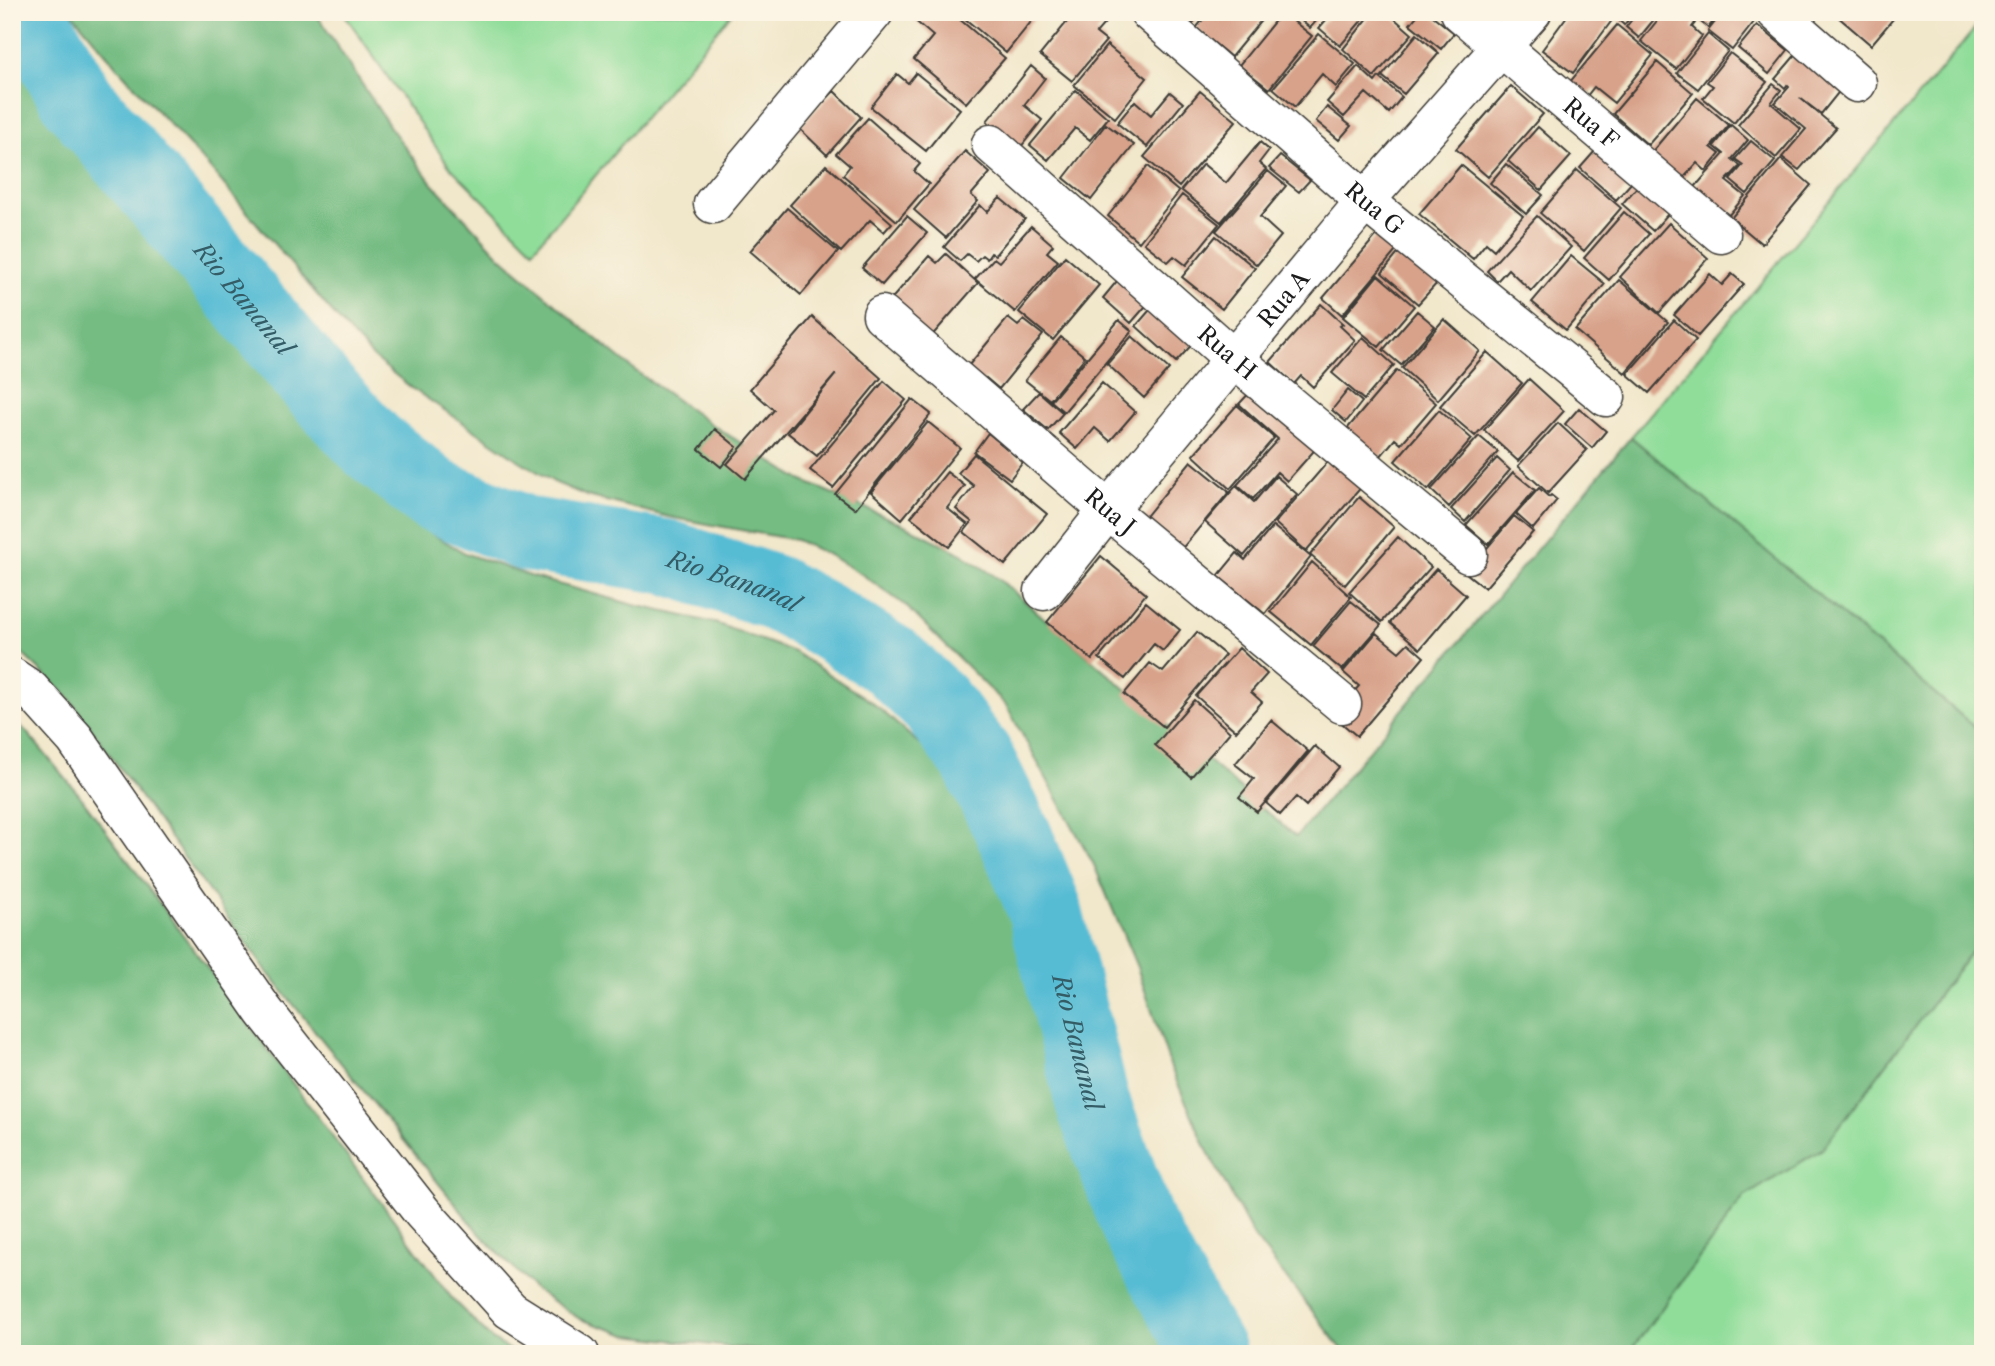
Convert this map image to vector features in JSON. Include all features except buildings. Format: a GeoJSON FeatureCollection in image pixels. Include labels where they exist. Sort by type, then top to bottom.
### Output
{"type":"FeatureCollection","features":[{"type":"Feature","properties":{"kind":"street"},"geometry":{"type":"LineString","coordinates":[[713,204],[874,12]]}},
{"type":"Feature","properties":{"kind":"street","name":"Rua G"},"geometry":{"type":"LineString","coordinates":[[1149,12],[1365,201],[1606,397]]}},
{"type":"Feature","properties":{"kind":"street","name":"Rua F"},"geometry":{"type":"LineString","coordinates":[[1460,12],[1721,234]]}},
{"type":"Feature","properties":{"kind":"street","name":"Rua A"},"geometry":{"type":"LineString","coordinates":[[1044,591],[1365,201],[1532,12]]}},
{"type":"Feature","properties":{"kind":"street"},"geometry":{"type":"LineString","coordinates":[[1776,12],[1857,83]]}},
{"type":"Feature","properties":{"kind":"street","name":"Rua H"},"geometry":{"type":"LineString","coordinates":[[991,144],[1234,359],[1468,554]]}},
{"type":"Feature","properties":{"kind":"street","name":"Rua J"},"geometry":{"type":"LineString","coordinates":[[882,315],[1108,510],[1342,704]]}},
{"type":"Feature","properties":{"kind":"street"},"geometry":{"type":"LineString","coordinates":[[12,677],[30,689],[75,739],[264,1011],[422,1212],[510,1310],[580,1354]]}},
{"type":"Feature","properties":{"kind":"green space"},"geometry":{"type":"Polygon","coordinates":[[[71,12],[315,12],[390,127],[432,183],[500,256],[584,329],[633,369],[709,423],[801,480],[909,527],[962,554],[999,579],[1296,837],[1631,437],[1983,734],[1983,936],[1822,1149],[1744,1197],[1628,1354],[1346,1354],[1254,1237],[1207,1150],[1171,1068],[1137,967],[1094,865],[1006,705],[906,606],[863,575],[825,553],[796,540],[669,517],[587,496],[554,482],[413,389],[374,358],[341,323],[210,168],[118,68],[71,12]]]}},
{"type":"Feature","properties":{"kind":"green space"},"geometry":{"type":"Polygon","coordinates":[[[343,12],[733,12],[533,250],[449,166],[343,12]]]}},
{"type":"Feature","properties":{"kind":"green space"},"geometry":{"type":"Polygon","coordinates":[[[1983,19],[1983,734],[1631,437],[1983,19]]]}},
{"type":"Feature","properties":{"kind":"green space"},"geometry":{"type":"Polygon","coordinates":[[[12,56],[100,177],[258,369],[347,466],[406,519],[467,554],[533,577],[634,605],[715,623],[794,652],[873,703],[923,747],[965,801],[998,867],[1085,1164],[1121,1252],[1172,1354],[789,1354],[627,1335],[580,1319],[534,1289],[479,1233],[267,972],[69,698],[12,644],[12,56]]]}},
{"type":"Feature","properties":{"kind":"green space"},"geometry":{"type":"Polygon","coordinates":[[[12,721],[24,729],[78,793],[454,1301],[492,1339],[516,1354],[12,1354],[12,721]]]}},
{"type":"Feature","properties":{"kind":"green space"},"geometry":{"type":"Polygon","coordinates":[[[1983,936],[1983,1354],[1628,1354],[1744,1197],[1822,1149],[1983,936]]]}},
{"type":"Feature","properties":{"kind":"waterway","name":"Rio Bananal"},"geometry":{"type":"LineString","coordinates":[[28,12],[78,100],[319,388],[372,445],[434,495],[527,534],[667,557],[773,592],[892,662],[935,703],[976,757],[1015,836],[1044,907],[1093,1104],[1139,1228],[1209,1354]]}}]}
